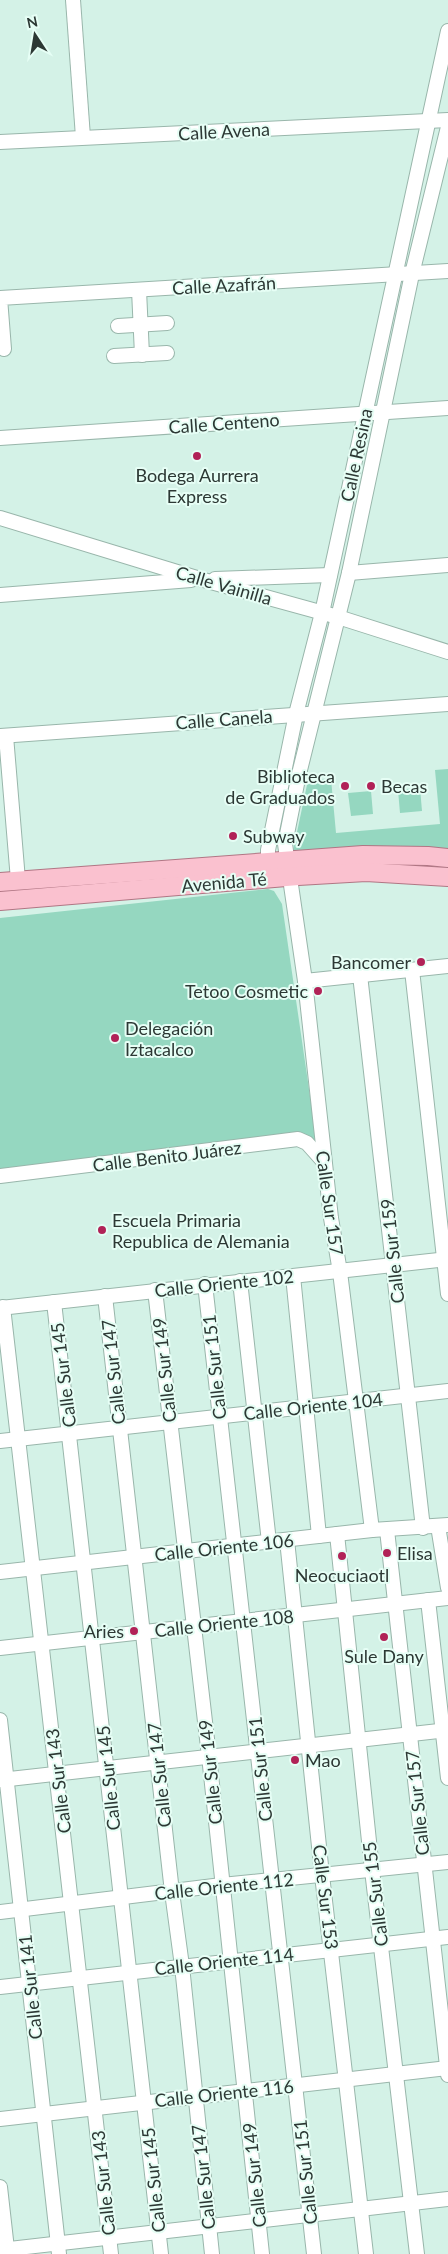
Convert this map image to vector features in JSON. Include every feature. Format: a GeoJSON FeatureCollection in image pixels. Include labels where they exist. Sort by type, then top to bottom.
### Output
{"type":"FeatureCollection","features":[{"type":"Feature","properties":{"kind":"main road","name":"Avenida Té"},"geometry":{"type":"LineString","coordinates":[[287,868],[363,855],[448,858]]}},
{"type":"Feature","properties":{"kind":"main road","name":"Avenida Té"},"geometry":{"type":"LineString","coordinates":[[0,882],[287,868],[448,877]]}},
{"type":"Feature","properties":{"kind":"main road","name":"Avenida Té"},"geometry":{"type":"LineString","coordinates":[[0,901],[268,869]]}},
{"type":"Feature","properties":{"kind":"street"},"geometry":{"type":"LineString","coordinates":[[74,0],[83,137]]}},
{"type":"Feature","properties":{"kind":"street","name":"Calle Resina"},"geometry":{"type":"LineString","coordinates":[[268,869],[296,714],[322,613],[448,31]]}},
{"type":"Feature","properties":{"kind":"street","name":"Calle Avena"},"geometry":{"type":"LineString","coordinates":[[0,142],[448,120]]}},
{"type":"Feature","properties":{"kind":"street","name":"Calle Resina"},"geometry":{"type":"LineString","coordinates":[[287,868],[285,844],[314,714],[349,573],[381,413],[412,274],[448,127]]}},
{"type":"Feature","properties":{"kind":"street","name":"Calle Azafrán"},"geometry":{"type":"LineString","coordinates":[[0,298],[448,271]]}},
{"type":"Feature","properties":{"kind":"street"},"geometry":{"type":"LineString","coordinates":[[139,290],[142,355]]}},
{"type":"Feature","properties":{"kind":"street"},"geometry":{"type":"LineString","coordinates":[[0,298],[1,331],[4,349]]}},
{"type":"Feature","properties":{"kind":"street"},"geometry":{"type":"LineString","coordinates":[[118,326],[167,323]]}},
{"type":"Feature","properties":{"kind":"street"},"geometry":{"type":"LineString","coordinates":[[114,356],[167,353]]}},
{"type":"Feature","properties":{"kind":"street","name":"Calle Centeno"},"geometry":{"type":"LineString","coordinates":[[0,438],[448,408]]}},
{"type":"Feature","properties":{"kind":"street","name":"Calle Vainilla"},"geometry":{"type":"LineString","coordinates":[[0,518],[200,579],[338,617],[448,652]]}},
{"type":"Feature","properties":{"kind":"street"},"geometry":{"type":"LineString","coordinates":[[349,573],[448,565]]}},
{"type":"Feature","properties":{"kind":"street"},"geometry":{"type":"LineString","coordinates":[[0,595],[200,579],[330,575]]}},
{"type":"Feature","properties":{"kind":"street","name":"Calle Canela"},"geometry":{"type":"LineString","coordinates":[[3,736],[448,704]]}},
{"type":"Feature","properties":{"kind":"street"},"geometry":{"type":"LineString","coordinates":[[3,736],[18,880]]}},
{"type":"Feature","properties":{"kind":"street","name":"Calle Sur 157"},"geometry":{"type":"LineString","coordinates":[[287,868],[304,981],[324,1162],[357,1401],[372,1530]]}},
{"type":"Feature","properties":{"kind":"street"},"geometry":{"type":"LineString","coordinates":[[304,981],[448,966]]}},
{"type":"Feature","properties":{"kind":"street"},"geometry":{"type":"LineString","coordinates":[[412,970],[446,1260],[448,1294]]}},
{"type":"Feature","properties":{"kind":"street","name":"Calle Sur 159"},"geometry":{"type":"LineString","coordinates":[[360,975],[422,1528]]}},
{"type":"Feature","properties":{"kind":"street","name":"Calle Benito Juárez"},"geometry":{"type":"LineString","coordinates":[[0,1176],[298,1139],[307,1142],[324,1162]]}},
{"type":"Feature","properties":{"kind":"street","name":"Calle Oriente 102"},"geometry":{"type":"LineString","coordinates":[[2,1308],[205,1284],[446,1260]]}},
{"type":"Feature","properties":{"kind":"street"},"geometry":{"type":"LineString","coordinates":[[293,1276],[319,1536]]}},
{"type":"Feature","properties":{"kind":"street"},"geometry":{"type":"LineString","coordinates":[[240,1281],[269,1542]]}},
{"type":"Feature","properties":{"kind":"street","name":"Calle Sur 151"},"geometry":{"type":"LineString","coordinates":[[205,1284],[236,1545],[314,2254]]}},
{"type":"Feature","properties":{"kind":"street","name":"Calle Sur 149"},"geometry":{"type":"LineString","coordinates":[[155,1290],[209,1756],[262,2254]]}},
{"type":"Feature","properties":{"kind":"street","name":"Calle Sur 147"},"geometry":{"type":"LineString","coordinates":[[105,1296],[157,1762],[182,1966],[194,2096],[212,2254]]}},
{"type":"Feature","properties":{"kind":"street","name":"Calle Sur 145"},"geometry":{"type":"LineString","coordinates":[[54,1302],[85,1562],[161,2254]]}},
{"type":"Feature","properties":{"kind":"street","name":"Calle Sur 143"},"geometry":{"type":"LineString","coordinates":[[2,1308],[34,1568],[110,2254]]}},
{"type":"Feature","properties":{"kind":"street","name":"Calle Oriente 104"},"geometry":{"type":"LineString","coordinates":[[0,1441],[448,1391]]}},
{"type":"Feature","properties":{"kind":"street"},"geometry":{"type":"LineString","coordinates":[[443,1525],[448,1588]]}},
{"type":"Feature","properties":{"kind":"street","name":"Calle Oriente 106"},"geometry":{"type":"LineString","coordinates":[[0,1572],[372,1530],[422,1528],[443,1525]]}},
{"type":"Feature","properties":{"kind":"street","name":"Calle Sur 157"},"geometry":{"type":"LineString","coordinates":[[387,1530],[423,1864],[448,2070]]}},
{"type":"Feature","properties":{"kind":"street","name":"Calle Sur 155"},"geometry":{"type":"LineString","coordinates":[[337,1534],[372,1870],[416,2254]]}},
{"type":"Feature","properties":{"kind":"street","name":"Calle Sur 153"},"geometry":{"type":"LineString","coordinates":[[287,1540],[322,1875],[366,2254]]}},
{"type":"Feature","properties":{"kind":"street","name":"Calle Oriente 108"},"geometry":{"type":"LineString","coordinates":[[0,1648],[448,1598]]}},
{"type":"Feature","properties":{"kind":"street"},"geometry":{"type":"LineString","coordinates":[[428,1600],[446,1730],[448,1778]]}},
{"type":"Feature","properties":{"kind":"street","name":"Calle Sur 141"},"geometry":{"type":"LineString","coordinates":[[0,1720],[3,1780],[22,1909],[58,2248]]}},
{"type":"Feature","properties":{"kind":"street"},"geometry":{"type":"LineString","coordinates":[[3,1780],[446,1730]]}},
{"type":"Feature","properties":{"kind":"street","name":"Calle Oriente 112"},"geometry":{"type":"LineString","coordinates":[[0,1912],[448,1862]]}},
{"type":"Feature","properties":{"kind":"street","name":"Calle Oriente 114"},"geometry":{"type":"LineString","coordinates":[[0,1986],[448,1937]]}},
{"type":"Feature","properties":{"kind":"street","name":"Calle Oriente 116"},"geometry":{"type":"LineString","coordinates":[[0,2120],[396,2073],[448,2070]]}},
{"type":"Feature","properties":{"kind":"street"},"geometry":{"type":"LineString","coordinates":[[0,2187],[3,2250],[58,2248],[109,2237],[448,2199]]}},
{"type":"Feature","properties":{"kind":"green space"},"geometry":{"type":"Polygon","coordinates":[[[448,769],[448,852],[366,847],[293,851],[308,780],[331,779],[336,833],[440,824],[435,770],[448,769]]]}},
{"type":"Feature","properties":{"kind":"green space"},"geometry":{"type":"Polygon","coordinates":[[[420,788],[422,811],[400,813],[398,790],[420,788]]]}},
{"type":"Feature","properties":{"kind":"green space"},"geometry":{"type":"Polygon","coordinates":[[[371,791],[373,814],[351,816],[348,793],[371,791]]]}},
{"type":"Feature","properties":{"kind":"green space"},"geometry":{"type":"Polygon","coordinates":[[[268,889],[274,891],[282,904],[317,1144],[312,1139],[0,1170],[0,918],[268,889]]]}},
{"type":"Feature","properties":{"kind":"place","name":"Bodega Aurrera Express"},"geometry":{"type":"Point","coordinates":[197,456]}},
{"type":"Feature","properties":{"kind":"place","name":"Biblioteca de Graduados"},"geometry":{"type":"Point","coordinates":[345,786]}},
{"type":"Feature","properties":{"kind":"place","name":"Becas"},"geometry":{"type":"Point","coordinates":[371,786]}},
{"type":"Feature","properties":{"kind":"place","name":"Subway"},"geometry":{"type":"Point","coordinates":[233,836]}},
{"type":"Feature","properties":{"kind":"place","name":"Bancomer"},"geometry":{"type":"Point","coordinates":[421,962]}},
{"type":"Feature","properties":{"kind":"place","name":"Tetoo Cosmetic"},"geometry":{"type":"Point","coordinates":[318,991]}},
{"type":"Feature","properties":{"kind":"place","name":"Delegación Iztacalco"},"geometry":{"type":"Point","coordinates":[115,1038]}},
{"type":"Feature","properties":{"kind":"place","name":"Escuela Primaria Republica de Alemania"},"geometry":{"type":"Point","coordinates":[102,1230]}},
{"type":"Feature","properties":{"kind":"place","name":"Elisa"},"geometry":{"type":"Point","coordinates":[387,1553]}},
{"type":"Feature","properties":{"kind":"place","name":"Neocuciaotl"},"geometry":{"type":"Point","coordinates":[342,1556]}},
{"type":"Feature","properties":{"kind":"place","name":"Aries"},"geometry":{"type":"Point","coordinates":[134,1631]}},
{"type":"Feature","properties":{"kind":"place","name":"Sule Dany"},"geometry":{"type":"Point","coordinates":[384,1637]}},
{"type":"Feature","properties":{"kind":"place","name":"Mao"},"geometry":{"type":"Point","coordinates":[295,1760]}}]}
